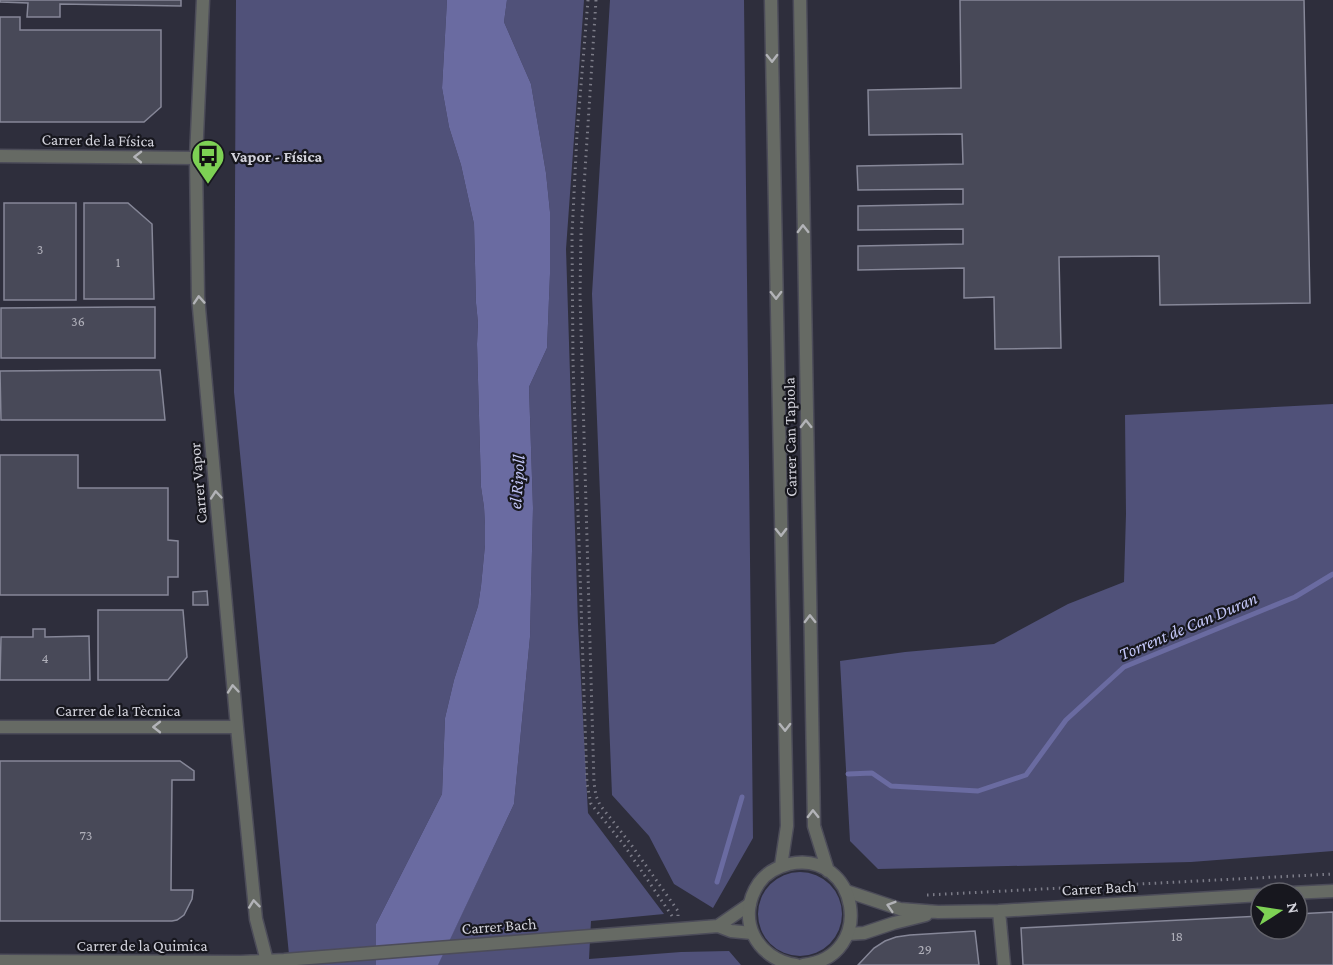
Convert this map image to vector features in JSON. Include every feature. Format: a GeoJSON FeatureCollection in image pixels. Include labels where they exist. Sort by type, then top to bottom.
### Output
{"type":"FeatureCollection","features":[{"type":"Feature","properties":{"kind":"street","name":"Carrer Vapor"},"geometry":{"type":"LineString","coordinates":[[203,0],[196,158],[198,297],[256,919],[268,963]]}},
{"type":"Feature","properties":{"kind":"street","name":"Carrer Can Tapiola"},"geometry":{"type":"LineString","coordinates":[[771,0],[787,826],[781,866]]}},
{"type":"Feature","properties":{"kind":"street","name":"Carrer Can Tapiola"},"geometry":{"type":"LineString","coordinates":[[800,0],[813,826],[828,871]]}},
{"type":"Feature","properties":{"kind":"street","name":"Carrer de la Física"},"geometry":{"type":"LineString","coordinates":[[0,156],[196,158]]}},
{"type":"Feature","properties":{"kind":"street","name":"Carrer de la Tècnica"},"geometry":{"type":"LineString","coordinates":[[0,727],[237,727]]}},
{"type":"Feature","properties":{"kind":"street"},"geometry":{"type":"LineString","coordinates":[[796,965],[775,959],[764,951],[752,933],[749,922],[750,904],[761,881],[781,866],[797,862],[813,864],[838,879],[846,891],[850,905],[851,920],[848,934],[834,959],[804,965]]}},
{"type":"Feature","properties":{"kind":"street","name":"Carrer Bach"},"geometry":{"type":"LineString","coordinates":[[846,891],[900,909],[938,912],[999,911],[1249,896]]}},
{"type":"Feature","properties":{"kind":"street"},"geometry":{"type":"LineString","coordinates":[[1309,892],[1333,891]]}},
{"type":"Feature","properties":{"kind":"street"},"geometry":{"type":"LineString","coordinates":[[718,926],[750,904]]}},
{"type":"Feature","properties":{"kind":"street"},"geometry":{"type":"LineString","coordinates":[[999,911],[1004,965]]}},
{"type":"Feature","properties":{"kind":"street","name":"Carrer Bach"},"geometry":{"type":"LineString","coordinates":[[848,934],[864,933],[938,912]]}},
{"type":"Feature","properties":{"kind":"street","name":"Carrer Bach"},"geometry":{"type":"LineString","coordinates":[[284,960],[599,935],[677,923],[718,926],[730,931],[752,933]]}},
{"type":"Feature","properties":{"kind":"street","name":"Carrer de la Quimica"},"geometry":{"type":"LineString","coordinates":[[0,961],[268,963],[284,960]]}},
{"type":"Feature","properties":{"kind":"path"},"geometry":{"type":"LineString","coordinates":[[588,0],[577,134],[572,234],[574,374],[588,795],[591,804],[624,845],[677,923]]}},
{"type":"Feature","properties":{"kind":"path"},"geometry":{"type":"LineString","coordinates":[[596,0],[580,243],[594,783],[600,805],[678,911],[677,923]]}},
{"type":"Feature","properties":{"kind":"path"},"geometry":{"type":"LineString","coordinates":[[921,895],[1333,874]]}},
{"type":"Feature","properties":{"kind":"shaded area"},"geometry":{"type":"Polygon","coordinates":[[[236,0],[447,0],[442,88],[449,127],[461,165],[474,224],[481,487],[485,545],[478,606],[454,680],[445,718],[442,794],[376,924],[376,965],[290,965],[234,392],[236,0]]]}},
{"type":"Feature","properties":{"kind":"shaded area"},"geometry":{"type":"Polygon","coordinates":[[[507,0],[584,0],[566,249],[578,624],[588,813],[664,914],[591,921],[589,959],[729,951],[741,965],[438,965],[514,804],[530,637],[533,508],[529,387],[547,348],[550,212],[531,84],[504,22],[507,0]]]}},
{"type":"Feature","properties":{"kind":"shaded area"},"geometry":{"type":"Polygon","coordinates":[[[610,0],[744,0],[753,838],[713,908],[674,884],[649,836],[612,795],[592,294],[610,0]]]}},
{"type":"Feature","properties":{"kind":"shaded area"},"geometry":{"type":"Polygon","coordinates":[[[1333,404],[1333,851],[1191,862],[878,869],[850,841],[840,661],[905,652],[994,644],[1068,604],[1124,582],[1125,415],[1333,404]]]}},
{"type":"Feature","properties":{"kind":"shaded area"},"geometry":{"type":"Polygon","coordinates":[[[800,872],[816,875],[830,884],[839,898],[842,914],[839,930],[830,944],[816,953],[800,956],[784,953],[770,944],[761,930],[758,914],[761,898],[770,884],[784,875],[800,872]]]}},
{"type":"Feature","properties":{"kind":"water","name":"el Ripoll"},"geometry":{"type":"Polygon","coordinates":[[[447,0],[507,0],[504,22],[531,84],[546,173],[550,212],[547,348],[529,387],[533,508],[530,637],[514,804],[438,965],[376,965],[376,924],[442,794],[445,718],[454,680],[478,606],[485,545],[481,487],[474,224],[461,165],[449,127],[442,88],[447,0]]]}},
{"type":"Feature","properties":{"kind":"building"},"geometry":{"type":"Polygon","coordinates":[[[0,0],[181,0],[181,6],[60,4],[60,17],[27,17],[28,3],[0,2],[0,0]]]}},
{"type":"Feature","properties":{"kind":"building"},"geometry":{"type":"Polygon","coordinates":[[[960,0],[1304,0],[1310,303],[1160,305],[1159,256],[1059,257],[1061,348],[995,349],[994,297],[964,298],[964,268],[858,270],[858,246],[963,244],[963,229],[858,230],[858,206],[963,204],[963,189],[858,190],[857,166],[963,164],[962,134],[869,135],[868,90],[961,88],[960,0]]]}},
{"type":"Feature","properties":{"kind":"building"},"geometry":{"type":"Polygon","coordinates":[[[0,17],[20,17],[20,30],[161,30],[161,107],[144,122],[0,122],[0,17]]]}},
{"type":"Feature","properties":{"kind":"building"},"geometry":{"type":"Polygon","coordinates":[[[4,203],[76,203],[76,300],[4,300],[4,203]]]}},
{"type":"Feature","properties":{"kind":"building"},"geometry":{"type":"Polygon","coordinates":[[[84,203],[128,203],[152,224],[154,299],[84,299],[84,203]]]}},
{"type":"Feature","properties":{"kind":"building"},"geometry":{"type":"Polygon","coordinates":[[[155,307],[155,358],[1,358],[1,308],[155,307]]]}},
{"type":"Feature","properties":{"kind":"building"},"geometry":{"type":"Polygon","coordinates":[[[160,370],[165,420],[1,420],[0,371],[160,370]]]}},
{"type":"Feature","properties":{"kind":"building"},"geometry":{"type":"Polygon","coordinates":[[[0,455],[78,455],[78,488],[168,488],[168,540],[178,541],[178,577],[168,577],[168,595],[0,595],[0,455]]]}},
{"type":"Feature","properties":{"kind":"building"},"geometry":{"type":"Polygon","coordinates":[[[207,591],[208,605],[193,605],[193,592],[207,591]]]}},
{"type":"Feature","properties":{"kind":"building"},"geometry":{"type":"Polygon","coordinates":[[[98,610],[183,610],[187,657],[168,680],[98,680],[98,610]]]}},
{"type":"Feature","properties":{"kind":"building"},"geometry":{"type":"Polygon","coordinates":[[[33,629],[45,629],[45,637],[89,636],[90,680],[0,680],[1,637],[33,637],[33,629]]]}},
{"type":"Feature","properties":{"kind":"building"},"geometry":{"type":"Polygon","coordinates":[[[0,761],[180,761],[194,771],[194,780],[172,780],[171,890],[193,890],[192,899],[184,915],[172,921],[0,921],[0,761]]]}},
{"type":"Feature","properties":{"kind":"building"},"geometry":{"type":"Polygon","coordinates":[[[1333,912],[1333,965],[1023,965],[1021,928],[1249,917],[1249,941],[1309,941],[1309,913],[1333,912]]]}},
{"type":"Feature","properties":{"kind":"building"},"geometry":{"type":"Polygon","coordinates":[[[975,931],[979,965],[858,965],[874,948],[896,937],[975,931]]]}},
{"type":"Feature","properties":{"kind":"waterway","name":"Torrent de Can Duran"},"geometry":{"type":"LineString","coordinates":[[848,774],[872,773],[891,786],[978,791],[1026,775],[1066,720],[1124,667],[1295,597],[1333,574]]}},
{"type":"Feature","properties":{"kind":"waterway","name":"Torrent de Can Duran"},"geometry":{"type":"LineString","coordinates":[[717,882],[742,797]]}},
{"type":"Feature","properties":{"kind":"place","name":"Vapor - Física"},"geometry":{"type":"Point","coordinates":[208,185]}}]}
